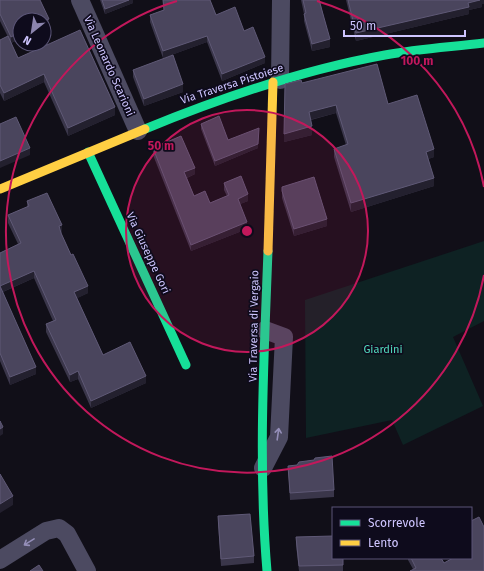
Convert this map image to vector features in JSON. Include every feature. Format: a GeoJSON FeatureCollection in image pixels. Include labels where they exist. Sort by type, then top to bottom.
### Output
{"type":"FeatureCollection","features":[{"type":"Feature","properties":{"kind":"street","name":"Via Leonardo Scarioni"},"geometry":{"type":"LineString","coordinates":[[80,0],[138,131]]}},
{"type":"Feature","properties":{"kind":"street"},"geometry":{"type":"LineString","coordinates":[[276,82],[281,0]]}},
{"type":"Feature","properties":{"kind":"street","name":"Via Traversa Pistoiese"},"geometry":{"type":"LineString","coordinates":[[0,189],[214,101],[276,82],[385,55],[484,43]]}},
{"type":"Feature","properties":{"kind":"street","name":"Via Traversa di Vergaio"},"geometry":{"type":"LineString","coordinates":[[265,330],[276,82]]}},
{"type":"Feature","properties":{"kind":"street","name":"Via Giuseppe Gori"},"geometry":{"type":"LineString","coordinates":[[88,152],[186,365]]}},
{"type":"Feature","properties":{"kind":"street"},"geometry":{"type":"LineString","coordinates":[[265,330],[284,337],[279,437],[263,469],[264,548],[267,571]]}},
{"type":"Feature","properties":{"kind":"street"},"geometry":{"type":"LineString","coordinates":[[0,560],[46,530],[60,528],[67,534],[87,571]]}},
{"type":"Feature","properties":{"kind":"green space","name":"Giardini"},"geometry":{"type":"Polygon","coordinates":[[[484,241],[484,321],[453,337],[483,406],[403,445],[392,420],[306,438],[305,300],[484,241]]]}},
{"type":"Feature","properties":{"kind":"building"},"geometry":{"type":"Polygon","coordinates":[[[0,0],[40,0],[46,12],[12,12],[11,37],[0,14],[0,0]]]}},
{"type":"Feature","properties":{"kind":"building"},"geometry":{"type":"Polygon","coordinates":[[[102,0],[129,0],[105,9],[102,0]]]}},
{"type":"Feature","properties":{"kind":"building"},"geometry":{"type":"Polygon","coordinates":[[[163,0],[210,0],[216,15],[235,7],[244,31],[253,27],[265,57],[222,74],[207,36],[163,51],[150,15],[164,10],[163,0]]]}},
{"type":"Feature","properties":{"kind":"building"},"geometry":{"type":"Polygon","coordinates":[[[303,0],[319,0],[330,39],[312,44],[304,14],[306,13],[303,0]]]}},
{"type":"Feature","properties":{"kind":"building"},"geometry":{"type":"Polygon","coordinates":[[[348,0],[480,0],[468,3],[469,7],[356,33],[348,0]]]}},
{"type":"Feature","properties":{"kind":"building"},"geometry":{"type":"Polygon","coordinates":[[[80,30],[115,107],[68,128],[44,74],[4,93],[0,85],[0,40],[8,36],[12,45],[12,52],[15,52],[18,58],[31,52],[52,52],[52,43],[80,30]]]}},
{"type":"Feature","properties":{"kind":"building"},"geometry":{"type":"Polygon","coordinates":[[[173,55],[183,84],[144,99],[133,70],[173,55]]]}},
{"type":"Feature","properties":{"kind":"building"},"geometry":{"type":"Polygon","coordinates":[[[377,64],[388,104],[417,95],[434,149],[426,152],[434,178],[351,203],[334,149],[348,144],[336,105],[309,112],[312,126],[284,134],[285,84],[301,80],[302,83],[377,64]]]}},
{"type":"Feature","properties":{"kind":"building"},"geometry":{"type":"Polygon","coordinates":[[[219,116],[228,140],[259,128],[258,144],[215,161],[201,124],[219,116]]]}},
{"type":"Feature","properties":{"kind":"building"},"geometry":{"type":"Polygon","coordinates":[[[16,117],[30,148],[0,161],[0,124],[16,117]]]}},
{"type":"Feature","properties":{"kind":"building"},"geometry":{"type":"Polygon","coordinates":[[[181,136],[195,168],[184,172],[194,196],[205,191],[210,203],[229,195],[224,183],[241,176],[248,194],[238,199],[247,222],[191,245],[153,148],[181,136]]]}},
{"type":"Feature","properties":{"kind":"building"},"geometry":{"type":"Polygon","coordinates":[[[314,177],[327,219],[294,229],[282,187],[314,177]]]}},
{"type":"Feature","properties":{"kind":"building"},"geometry":{"type":"Polygon","coordinates":[[[47,193],[62,225],[59,226],[61,233],[88,286],[74,292],[103,355],[130,342],[146,376],[91,401],[78,371],[70,375],[46,324],[56,320],[34,271],[0,286],[0,253],[21,243],[8,215],[29,206],[27,201],[47,193]]]}},
{"type":"Feature","properties":{"kind":"building"},"geometry":{"type":"Polygon","coordinates":[[[0,286],[36,367],[10,377],[0,353],[0,286]]]}},
{"type":"Feature","properties":{"kind":"building"},"geometry":{"type":"Polygon","coordinates":[[[0,421],[3,427],[0,429],[0,421]]]}},
{"type":"Feature","properties":{"kind":"building"},"geometry":{"type":"Polygon","coordinates":[[[332,456],[334,490],[290,493],[288,466],[297,465],[299,462],[314,460],[315,458],[332,456]]]}},
{"type":"Feature","properties":{"kind":"building"},"geometry":{"type":"Polygon","coordinates":[[[0,474],[13,496],[0,504],[0,474]]]}},
{"type":"Feature","properties":{"kind":"building"},"geometry":{"type":"Polygon","coordinates":[[[250,514],[254,556],[221,559],[218,516],[250,514]]]}},
{"type":"Feature","properties":{"kind":"building"},"geometry":{"type":"Polygon","coordinates":[[[479,517],[484,527],[484,571],[410,571],[416,568],[412,559],[442,559],[444,563],[451,559],[472,559],[472,520],[479,517]]]}},
{"type":"Feature","properties":{"kind":"building"},"geometry":{"type":"Polygon","coordinates":[[[332,536],[332,559],[343,559],[343,565],[299,566],[296,537],[332,536]]]}},
{"type":"Feature","properties":{"kind":"building"},"geometry":{"type":"Polygon","coordinates":[[[39,565],[43,571],[30,571],[39,565]]]}},
{"type":"Feature","properties":{"kind":"traffic: fast"},"geometry":{"type":"LineString","coordinates":[[145,129],[233,95],[323,68],[397,53],[484,43]]}},
{"type":"Feature","properties":{"kind":"traffic: fast"},"geometry":{"type":"LineString","coordinates":[[88,152],[186,365]]}},
{"type":"Feature","properties":{"kind":"traffic: fast"},"geometry":{"type":"LineString","coordinates":[[267,571],[264,531],[262,451],[268,251]]}},
{"type":"Feature","properties":{"kind":"traffic: slow"},"geometry":{"type":"LineString","coordinates":[[268,251],[273,82]]}},
{"type":"Feature","properties":{"kind":"traffic: slow"},"geometry":{"type":"LineString","coordinates":[[0,189],[145,129]]}}]}
